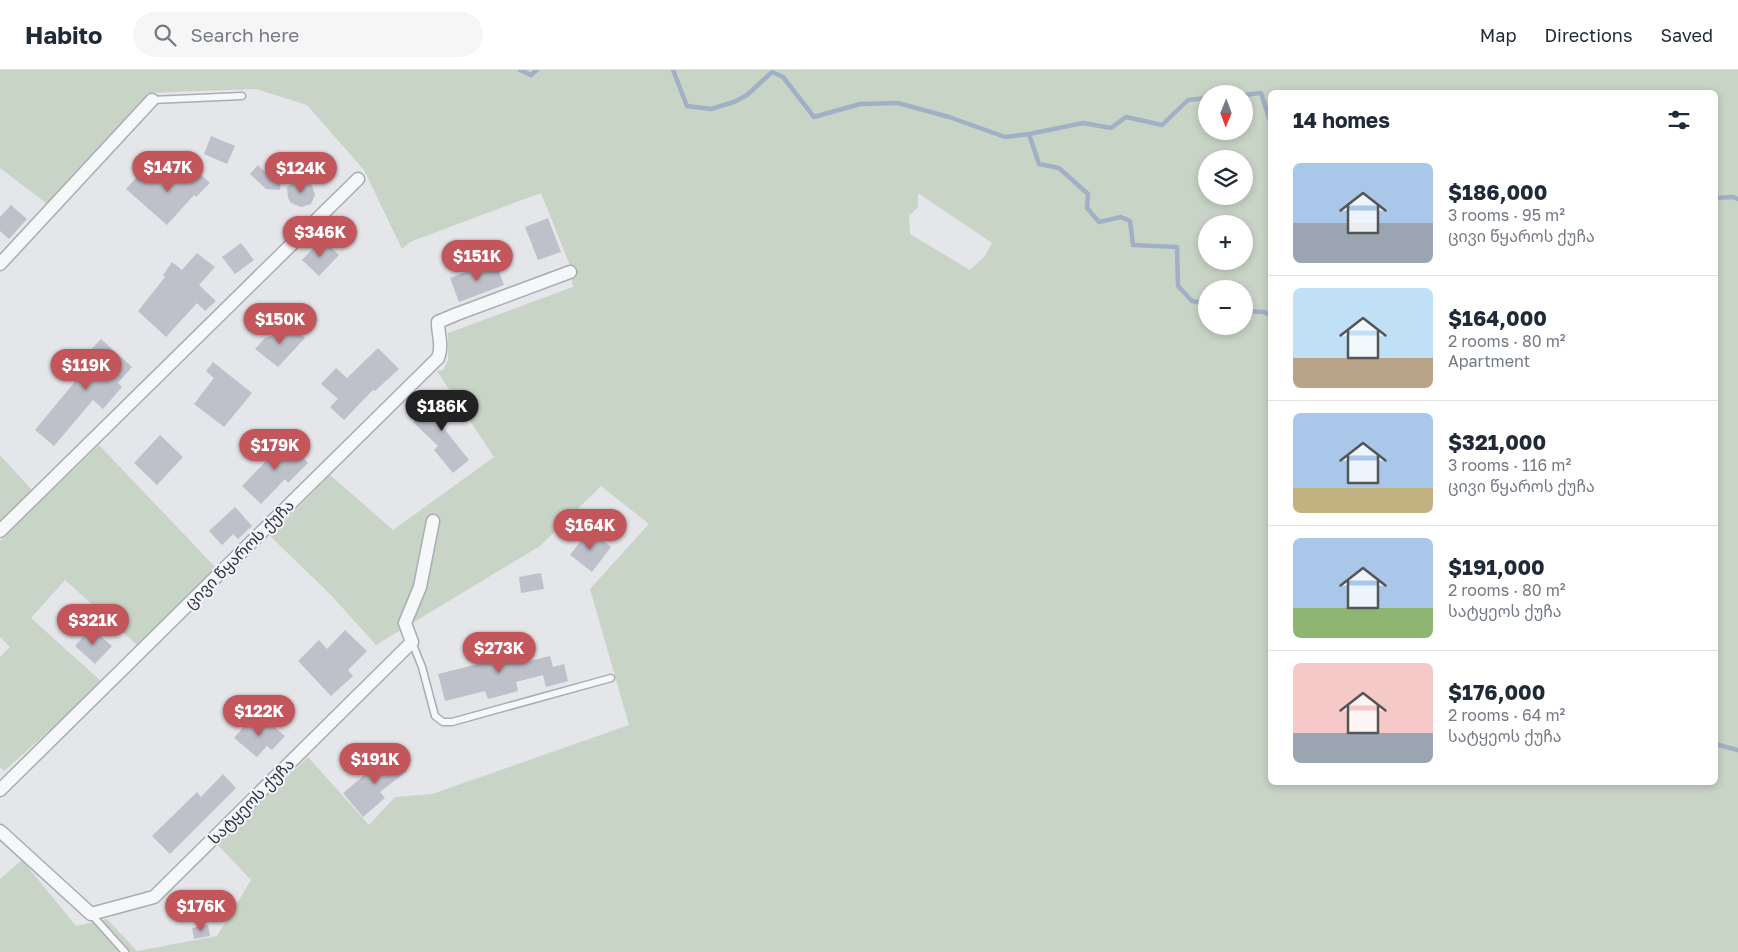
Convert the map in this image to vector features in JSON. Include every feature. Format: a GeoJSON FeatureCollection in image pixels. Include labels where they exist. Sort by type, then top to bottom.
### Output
{"type":"FeatureCollection","features":[{"type":"Feature","properties":{"kind":"street"},"geometry":{"type":"LineString","coordinates":[[0,264],[152,100]]}},
{"type":"Feature","properties":{"kind":"street"},"geometry":{"type":"LineString","coordinates":[[0,531],[358,179]]}},
{"type":"Feature","properties":{"kind":"street","name":"ცივი წყაროს ქუჩა"},"geometry":{"type":"LineString","coordinates":[[0,790],[438,358],[442,347],[438,334],[438,322],[570,272]]}},
{"type":"Feature","properties":{"kind":"street"},"geometry":{"type":"LineString","coordinates":[[412,642],[405,623],[420,587],[433,521]]}},
{"type":"Feature","properties":{"kind":"street","name":"სატყეოს ქუჩა"},"geometry":{"type":"LineString","coordinates":[[91,914],[154,897],[412,642]]}},
{"type":"Feature","properties":{"kind":"street"},"geometry":{"type":"LineString","coordinates":[[0,831],[91,914]]}},
{"type":"Feature","properties":{"kind":"lane"},"geometry":{"type":"LineString","coordinates":[[152,100],[242,96]]}},
{"type":"Feature","properties":{"kind":"lane"},"geometry":{"type":"LineString","coordinates":[[412,642],[422,667],[435,716],[443,722],[452,722],[611,678]]}},
{"type":"Feature","properties":{"kind":"lane"},"geometry":{"type":"LineString","coordinates":[[91,914],[125,952]]}},
{"type":"Feature","properties":{"kind":"green space"},"geometry":{"type":"Polygon","coordinates":[[[0,70],[1738,70],[1738,952],[0,952],[0,879],[22,860],[76,926],[107,919],[137,951],[217,936],[251,880],[217,844],[308,757],[369,825],[395,797],[432,794],[629,725],[590,589],[649,524],[601,486],[540,546],[376,645],[330,594],[270,536],[330,475],[393,530],[494,457],[437,371],[443,370],[448,360],[448,333],[573,287],[569,263],[541,193],[410,242],[402,249],[364,170],[307,105],[256,89],[148,93],[112,137],[50,206],[0,168],[0,70]],[[918,193],[918,207],[909,216],[910,234],[970,270],[985,256],[992,243],[918,193]]]}},
{"type":"Feature","properties":{"kind":"green space"},"geometry":{"type":"Polygon","coordinates":[[[99,445],[216,568],[137,645],[65,580],[31,618],[103,683],[4,771],[0,767],[0,657],[10,647],[0,637],[0,541],[99,445]]]}},
{"type":"Feature","properties":{"kind":"green space"},"geometry":{"type":"Polygon","coordinates":[[[0,455],[32,490],[0,521],[0,455]]]}},
{"type":"Feature","properties":{"kind":"building"},"geometry":{"type":"Polygon","coordinates":[[[211,136],[235,146],[227,164],[204,154],[211,136]]]}},
{"type":"Feature","properties":{"kind":"building"},"geometry":{"type":"Polygon","coordinates":[[[190,165],[210,183],[196,197],[194,195],[167,225],[126,189],[144,169],[167,189],[190,165]]]}},
{"type":"Feature","properties":{"kind":"building"},"geometry":{"type":"Polygon","coordinates":[[[258,165],[267,174],[281,174],[280,190],[266,189],[250,174],[258,165]]]}},
{"type":"Feature","properties":{"kind":"building"},"geometry":{"type":"Polygon","coordinates":[[[303,180],[312,185],[315,195],[311,204],[301,207],[291,203],[288,198],[287,187],[303,180]]]}},
{"type":"Feature","properties":{"kind":"building"},"geometry":{"type":"Polygon","coordinates":[[[11,205],[27,219],[9,239],[0,231],[0,217],[11,205]]]}},
{"type":"Feature","properties":{"kind":"building"},"geometry":{"type":"Polygon","coordinates":[[[548,218],[561,252],[538,260],[525,227],[548,218]]]}},
{"type":"Feature","properties":{"kind":"building"},"geometry":{"type":"Polygon","coordinates":[[[322,239],[339,255],[319,276],[302,260],[322,239]]]}},
{"type":"Feature","properties":{"kind":"building"},"geometry":{"type":"Polygon","coordinates":[[[241,243],[254,260],[235,274],[222,257],[241,243]]]}},
{"type":"Feature","properties":{"kind":"building"},"geometry":{"type":"Polygon","coordinates":[[[197,253],[215,267],[199,285],[216,301],[205,311],[197,303],[166,337],[138,311],[165,277],[163,275],[172,262],[182,270],[197,253]]]}},
{"type":"Feature","properties":{"kind":"building"},"geometry":{"type":"Polygon","coordinates":[[[495,261],[504,285],[459,302],[450,278],[495,261]]]}},
{"type":"Feature","properties":{"kind":"building"},"geometry":{"type":"Polygon","coordinates":[[[286,322],[305,338],[278,367],[255,349],[265,338],[276,334],[286,322]]]}},
{"type":"Feature","properties":{"kind":"building"},"geometry":{"type":"Polygon","coordinates":[[[101,339],[132,367],[118,383],[122,387],[103,409],[93,400],[54,446],[35,430],[92,361],[86,355],[101,339]]]}},
{"type":"Feature","properties":{"kind":"building"},"geometry":{"type":"Polygon","coordinates":[[[378,348],[399,369],[375,391],[373,390],[344,420],[330,407],[338,399],[321,384],[336,368],[347,378],[378,348]]]}},
{"type":"Feature","properties":{"kind":"building"},"geometry":{"type":"Polygon","coordinates":[[[213,362],[252,393],[224,427],[194,404],[214,378],[206,371],[213,362]]]}},
{"type":"Feature","properties":{"kind":"building"},"geometry":{"type":"Polygon","coordinates":[[[440,394],[458,410],[442,426],[469,460],[453,473],[434,450],[438,446],[413,422],[440,394]]]}},
{"type":"Feature","properties":{"kind":"building"},"geometry":{"type":"Polygon","coordinates":[[[160,435],[183,457],[157,485],[134,463],[160,435]]]}},
{"type":"Feature","properties":{"kind":"building"},"geometry":{"type":"Polygon","coordinates":[[[284,438],[308,463],[288,483],[285,479],[261,504],[242,486],[266,461],[264,459],[284,438]]]}},
{"type":"Feature","properties":{"kind":"building"},"geometry":{"type":"Polygon","coordinates":[[[235,507],[252,526],[238,539],[233,534],[222,545],[209,531],[235,507]]]}},
{"type":"Feature","properties":{"kind":"building"},"geometry":{"type":"Polygon","coordinates":[[[589,530],[611,547],[592,572],[570,555],[589,530]]]}},
{"type":"Feature","properties":{"kind":"building"},"geometry":{"type":"Polygon","coordinates":[[[541,573],[544,589],[521,593],[519,577],[541,573]]]}},
{"type":"Feature","properties":{"kind":"building"},"geometry":{"type":"Polygon","coordinates":[[[91,628],[112,646],[95,664],[75,646],[91,628]]]}},
{"type":"Feature","properties":{"kind":"building"},"geometry":{"type":"Polygon","coordinates":[[[345,630],[367,651],[348,670],[353,676],[331,696],[298,661],[319,640],[327,649],[345,630]]]}},
{"type":"Feature","properties":{"kind":"building"},"geometry":{"type":"Polygon","coordinates":[[[512,640],[518,664],[550,656],[553,667],[564,664],[568,681],[546,687],[543,675],[516,682],[518,691],[488,699],[485,691],[445,701],[438,674],[478,664],[477,660],[491,656],[488,646],[512,640]]]}},
{"type":"Feature","properties":{"kind":"building"},"geometry":{"type":"Polygon","coordinates":[[[261,716],[285,736],[272,750],[267,746],[257,757],[234,738],[245,725],[251,727],[261,716]]]}},
{"type":"Feature","properties":{"kind":"building"},"geometry":{"type":"Polygon","coordinates":[[[392,752],[407,771],[380,792],[385,798],[363,817],[343,793],[392,752]]]}},
{"type":"Feature","properties":{"kind":"building"},"geometry":{"type":"Polygon","coordinates":[[[223,774],[236,788],[170,854],[152,836],[197,792],[201,797],[223,774]]]}},
{"type":"Feature","properties":{"kind":"building"},"geometry":{"type":"Polygon","coordinates":[[[208,925],[210,936],[194,939],[192,928],[208,925]]]}},
{"type":"Feature","properties":{"kind":"waterway"},"geometry":{"type":"LineString","coordinates":[[520,70],[531,75],[537,70]]}},
{"type":"Feature","properties":{"kind":"waterway"},"geometry":{"type":"LineString","coordinates":[[673,70],[687,106],[711,109],[734,102],[747,95],[772,72],[783,77],[814,117],[860,104],[898,103],[949,117],[1005,137],[1029,134],[1039,164],[1059,168],[1088,194],[1087,208],[1099,222],[1121,217],[1130,221],[1133,245],[1177,247],[1178,286],[1192,301],[1198,302]]}},
{"type":"Feature","properties":{"kind":"waterway"},"geometry":{"type":"LineString","coordinates":[[1253,94],[1261,93],[1268,115]]}},
{"type":"Feature","properties":{"kind":"waterway"},"geometry":{"type":"LineString","coordinates":[[1029,134],[1083,123],[1111,128],[1126,117],[1162,125],[1188,100],[1198,99]]}},
{"type":"Feature","properties":{"kind":"waterway"},"geometry":{"type":"LineString","coordinates":[[1718,198],[1733,197],[1738,199]]}},
{"type":"Feature","properties":{"kind":"waterway"},"geometry":{"type":"LineString","coordinates":[[1253,311],[1268,314]]}},
{"type":"Feature","properties":{"kind":"waterway"},"geometry":{"type":"LineString","coordinates":[[1718,745],[1738,750]]}}]}
